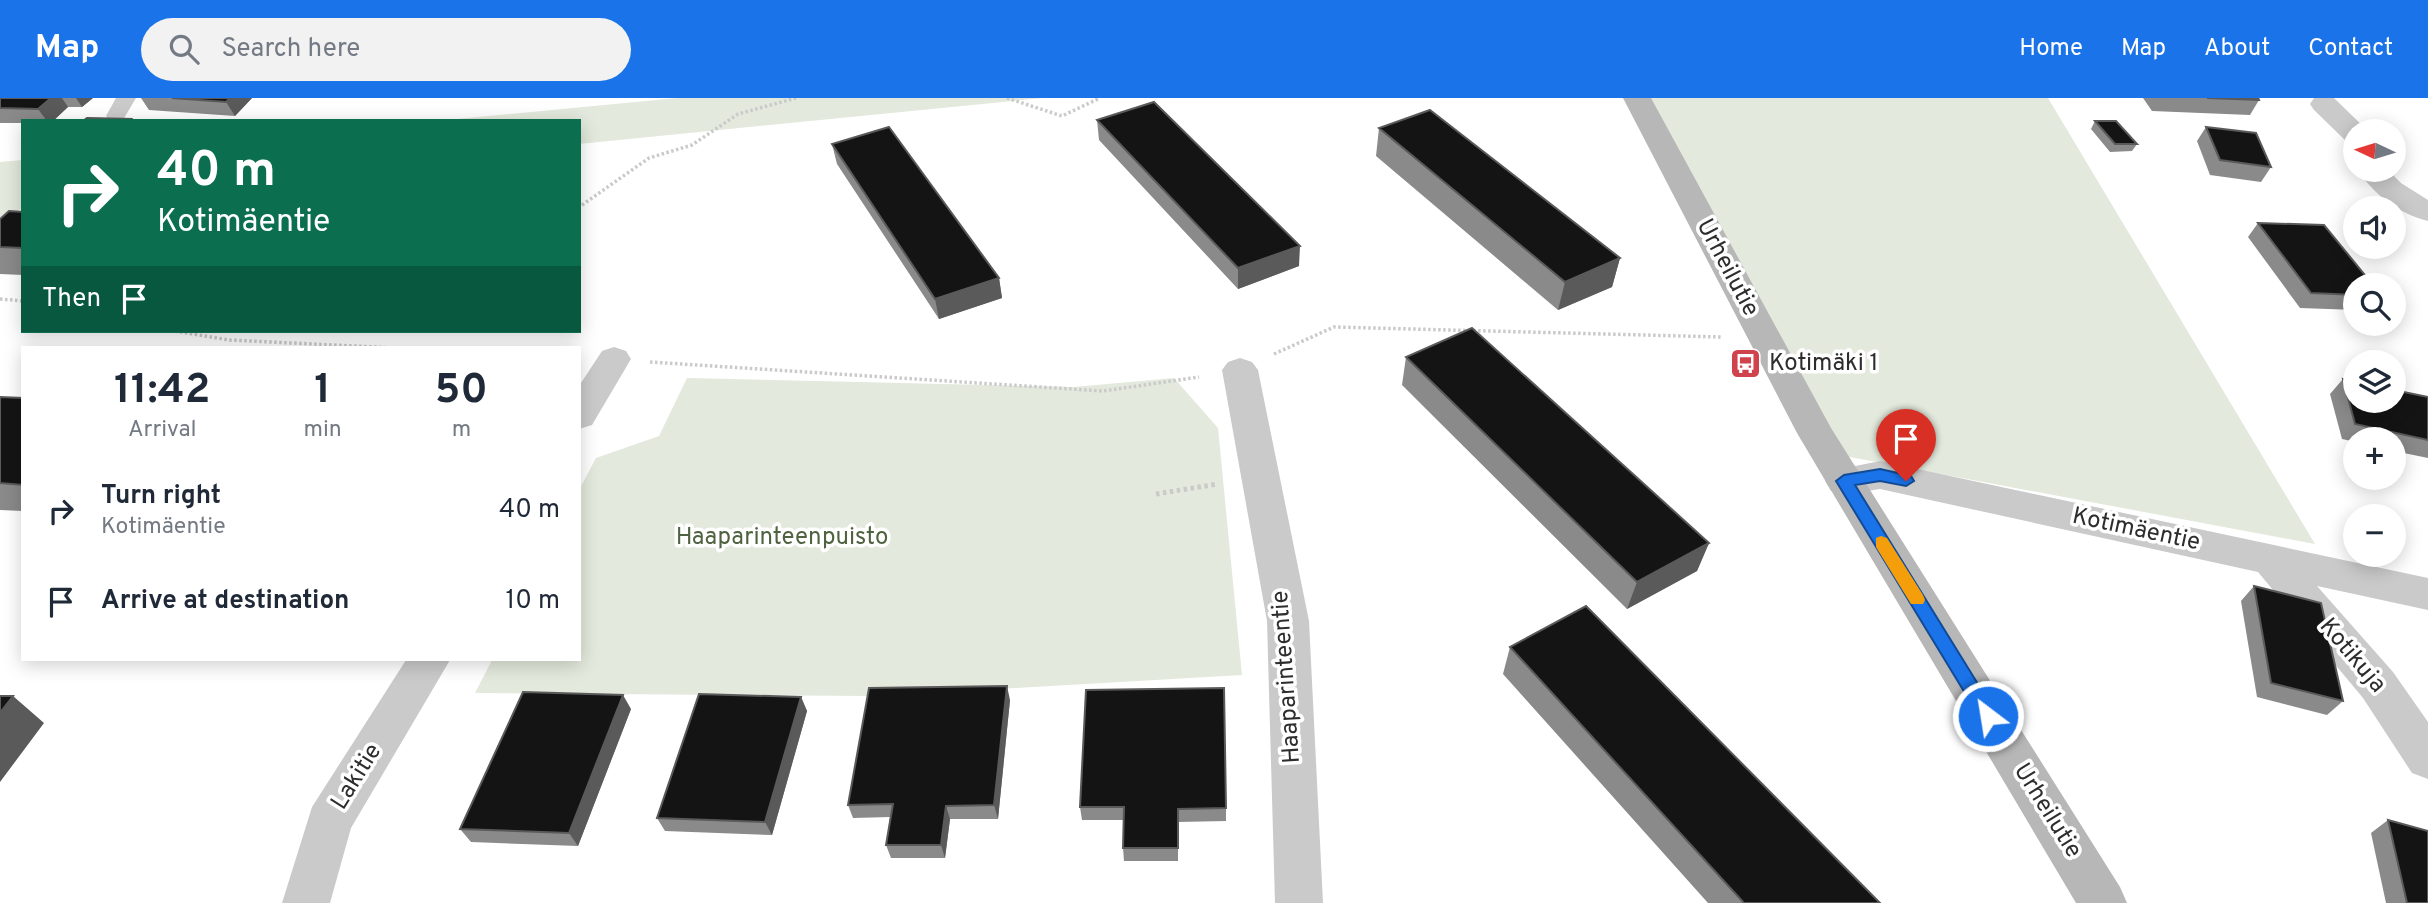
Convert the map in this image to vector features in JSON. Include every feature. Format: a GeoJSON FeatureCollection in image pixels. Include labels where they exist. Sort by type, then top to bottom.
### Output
{"type":"FeatureCollection","features":[{"type":"Feature","properties":{"kind":"street","name":"Urheilutie"},"geometry":{"type":"LineString","coordinates":[[1637,98],[1777,365],[1844,481],[2103,903]]}},
{"type":"Feature","properties":{"kind":"street"},"geometry":{"type":"LineString","coordinates":[[2324,104],[2343,122]]}},
{"type":"Feature","properties":{"kind":"street"},"geometry":{"type":"LineString","coordinates":[[2382,182],[2399,197],[2428,212]]}},
{"type":"Feature","properties":{"kind":"street"},"geometry":{"type":"LineString","coordinates":[[581,413],[614,359]]}},
{"type":"Feature","properties":{"kind":"street","name":"Haaparinteentie"},"geometry":{"type":"LineString","coordinates":[[1240,370],[1288,621],[1300,903]]}},
{"type":"Feature","properties":{"kind":"street","name":"Kotimäentie"},"geometry":{"type":"LineString","coordinates":[[1844,481],[1880,475],[2428,594]]}},
{"type":"Feature","properties":{"kind":"street","name":"Kotikuja"},"geometry":{"type":"LineString","coordinates":[[2269,558],[2378,685],[2428,759]]}},
{"type":"Feature","properties":{"kind":"street","name":"Lakitie"},"geometry":{"type":"LineString","coordinates":[[306,903],[329,822],[428,661]]}},
{"type":"Feature","properties":{"kind":"path"},"geometry":{"type":"LineString","coordinates":[[582,205],[649,158],[692,145],[738,114],[796,98]]}},
{"type":"Feature","properties":{"kind":"path"},"geometry":{"type":"LineString","coordinates":[[1007,98],[1062,116],[1100,98]]}},
{"type":"Feature","properties":{"kind":"path"},"geometry":{"type":"LineString","coordinates":[[0,299],[21,301]]}},
{"type":"Feature","properties":{"kind":"path"},"geometry":{"type":"LineString","coordinates":[[614,359],[1103,391],[1240,370],[1334,327],[1735,338]]}},
{"type":"Feature","properties":{"kind":"path"},"geometry":{"type":"LineString","coordinates":[[186,333],[229,340],[354,346]]}},
{"type":"Feature","properties":{"kind":"path"},"geometry":{"type":"LineString","coordinates":[[1156,494],[1260,478]]}},
{"type":"Feature","properties":{"kind":"green space"},"geometry":{"type":"Polygon","coordinates":[[[677,98],[1042,98],[581,144],[581,119],[457,119],[677,98]]]}},
{"type":"Feature","properties":{"kind":"green space"},"geometry":{"type":"Polygon","coordinates":[[[1646,98],[2048,98],[2315,544],[1834,454],[1646,98]]]}},
{"type":"Feature","properties":{"kind":"green space"},"geometry":{"type":"Polygon","coordinates":[[[21,160],[21,208],[0,224],[0,162],[21,160]]]}},
{"type":"Feature","properties":{"kind":"green space","name":"Haaparinteenpuisto"},"geometry":{"type":"Polygon","coordinates":[[[687,378],[1074,387],[1174,378],[1218,428],[1242,675],[875,696],[475,693],[491,661],[581,661],[581,486],[596,458],[659,436],[687,378]]]}},
{"type":"Feature","properties":{"kind":"building"},"geometry":{"type":"Polygon","coordinates":[[[0,98],[51,98],[38,109],[0,108],[0,98]]]}},
{"type":"Feature","properties":{"kind":"building"},"geometry":{"type":"Polygon","coordinates":[[[172,98],[230,98],[226,102],[172,98]]]}},
{"type":"Feature","properties":{"kind":"building"},"geometry":{"type":"Polygon","coordinates":[[[2207,98],[2258,98],[2259,100],[2207,98]]]}},
{"type":"Feature","properties":{"kind":"building"},"geometry":{"type":"Polygon","coordinates":[[[1154,102],[1300,246],[1238,268],[1097,120],[1154,102]]]}},
{"type":"Feature","properties":{"kind":"building"},"geometry":{"type":"Polygon","coordinates":[[[1430,110],[1620,258],[1565,282],[1379,128],[1430,110]]]}},
{"type":"Feature","properties":{"kind":"building"},"geometry":{"type":"Polygon","coordinates":[[[2095,121],[2116,121],[2137,144],[2115,144],[2095,121]]]}},
{"type":"Feature","properties":{"kind":"building"},"geometry":{"type":"Polygon","coordinates":[[[889,127],[999,278],[935,299],[832,144],[889,127]]]}},
{"type":"Feature","properties":{"kind":"building"},"geometry":{"type":"Polygon","coordinates":[[[2206,127],[2256,133],[2271,167],[2220,160],[2206,127]]]}},
{"type":"Feature","properties":{"kind":"building"},"geometry":{"type":"Polygon","coordinates":[[[9,211],[21,212],[21,248],[0,247],[0,219],[9,211]]]}},
{"type":"Feature","properties":{"kind":"building"},"geometry":{"type":"Polygon","coordinates":[[[2258,223],[2324,225],[2343,248],[2343,259],[2352,259],[2363,273],[2343,273],[2343,294],[2311,293],[2258,223]]]}},
{"type":"Feature","properties":{"kind":"building"},"geometry":{"type":"Polygon","coordinates":[[[1472,328],[1709,543],[1637,582],[1406,357],[1472,328]]]}},
{"type":"Feature","properties":{"kind":"building"},"geometry":{"type":"Polygon","coordinates":[[[2406,392],[2428,397],[2428,440],[2406,435],[2406,427],[2369,427],[2355,424],[2352,413],[2406,413],[2406,392]]]}},
{"type":"Feature","properties":{"kind":"building"},"geometry":{"type":"Polygon","coordinates":[[[0,397],[21,398],[21,485],[0,483],[0,397]]]}},
{"type":"Feature","properties":{"kind":"building"},"geometry":{"type":"Polygon","coordinates":[[[2254,586],[2321,603],[2343,701],[2271,683],[2254,586]]]}},
{"type":"Feature","properties":{"kind":"building"},"geometry":{"type":"Polygon","coordinates":[[[1586,606],[1880,903],[1744,903],[1510,647],[1586,606]]]}},
{"type":"Feature","properties":{"kind":"building"},"geometry":{"type":"Polygon","coordinates":[[[1007,686],[994,805],[946,806],[941,845],[886,845],[893,804],[848,805],[869,688],[1007,686]]]}},
{"type":"Feature","properties":{"kind":"building"},"geometry":{"type":"Polygon","coordinates":[[[1224,688],[1226,808],[1178,809],[1178,848],[1123,848],[1124,807],[1080,807],[1086,690],[1224,688]]]}},
{"type":"Feature","properties":{"kind":"building"},"geometry":{"type":"Polygon","coordinates":[[[523,692],[623,695],[569,833],[460,829],[523,692]]]}},
{"type":"Feature","properties":{"kind":"building"},"geometry":{"type":"Polygon","coordinates":[[[699,694],[801,697],[765,822],[657,818],[699,694]]]}},
{"type":"Feature","properties":{"kind":"building"},"geometry":{"type":"Polygon","coordinates":[[[0,696],[13,696],[0,713],[0,696]]]}},
{"type":"Feature","properties":{"kind":"building"},"geometry":{"type":"Polygon","coordinates":[[[2388,820],[2428,831],[2428,903],[2407,903],[2388,820]]]}},
{"type":"Feature","properties":{"kind":"slow traffic"},"geometry":{"type":"LineString","coordinates":[[1881,542],[1917,600]]}},
{"type":"Feature","properties":{"kind":"place","name":"Kotimäki 1"},"geometry":{"type":"Point","coordinates":[1746,364]}},
{"type":"Feature","properties":{"kind":"route"},"geometry":{"type":"LineString","coordinates":[[1906,481],[1880,475],[1844,481],[1988,716]]}}]}
